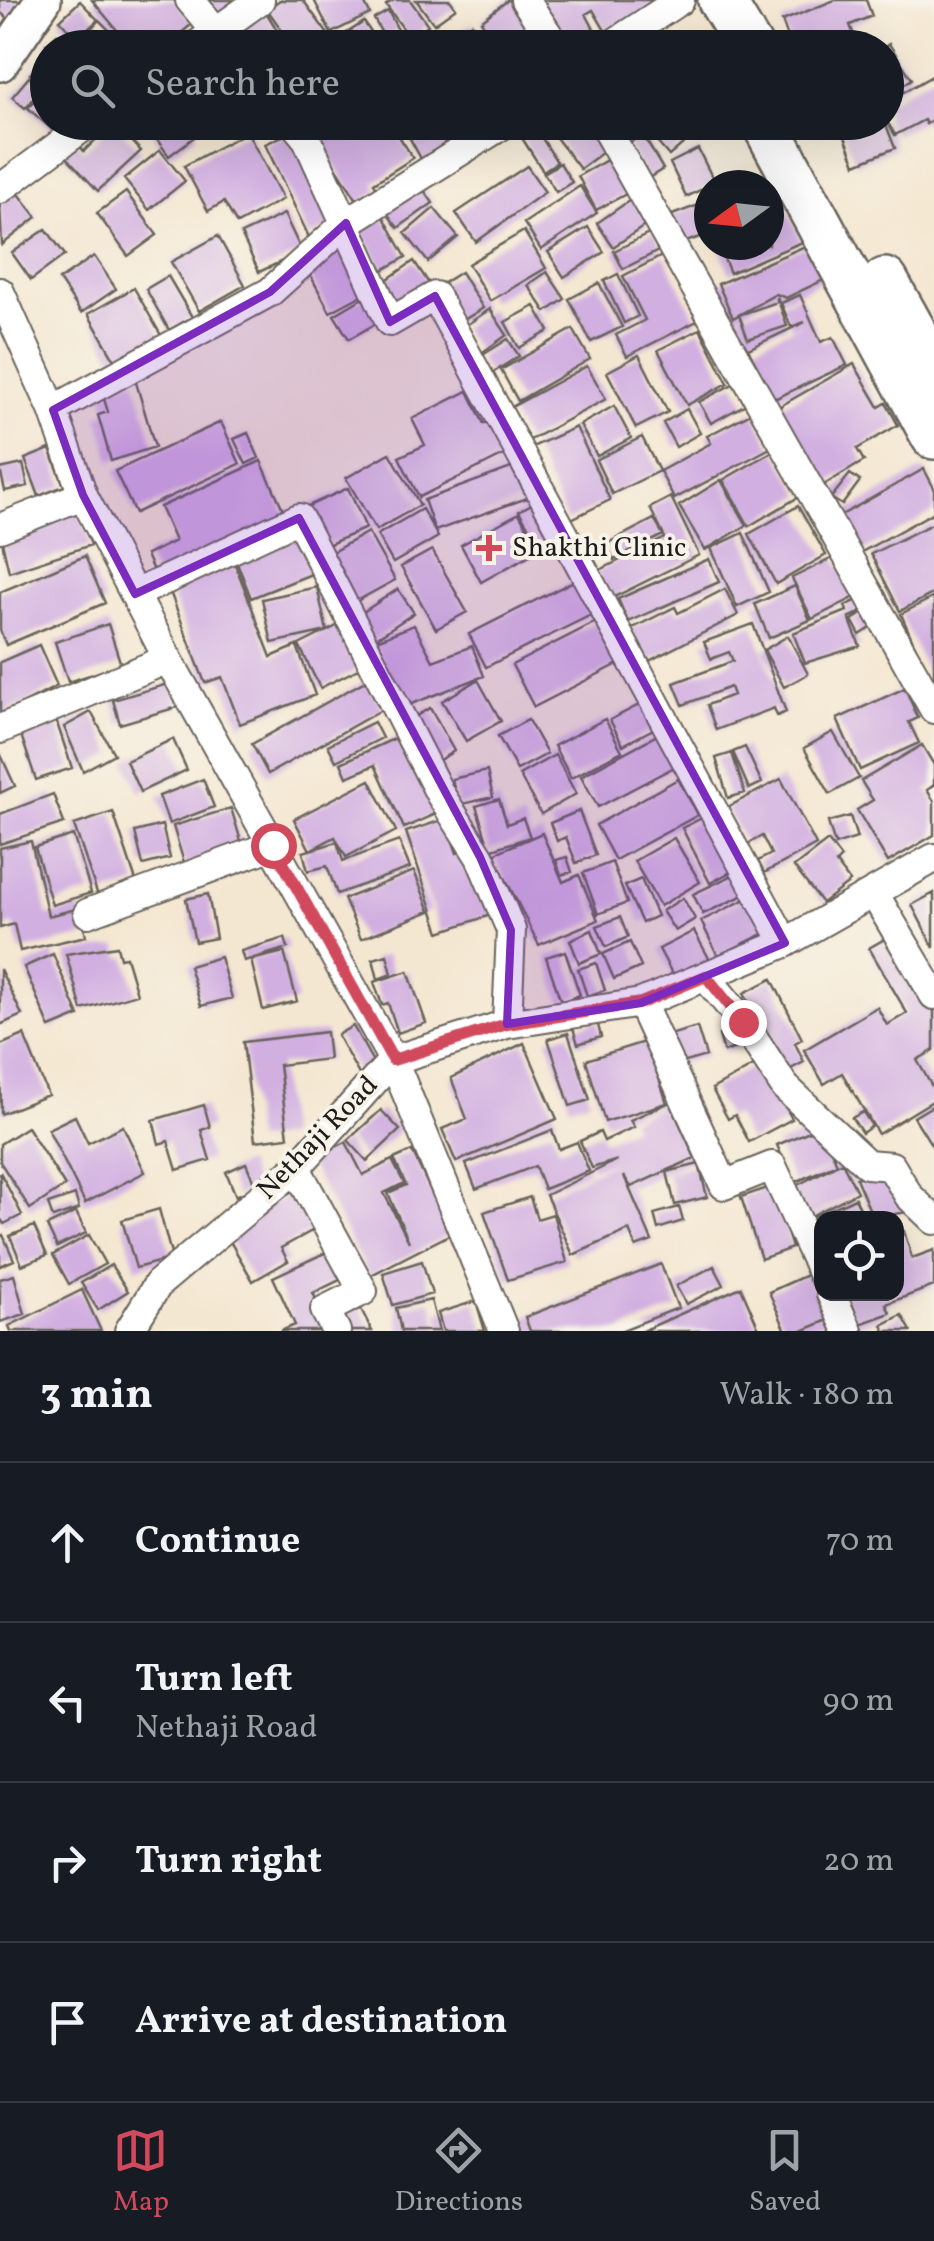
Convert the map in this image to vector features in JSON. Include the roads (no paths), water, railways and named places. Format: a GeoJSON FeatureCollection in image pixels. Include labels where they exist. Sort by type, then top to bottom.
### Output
{"type":"FeatureCollection","features":[{"type":"Feature","properties":{"kind":"main road"},"geometry":{"type":"LineString","coordinates":[[694,0],[711,30]]}},
{"type":"Feature","properties":{"kind":"main road"},"geometry":{"type":"LineString","coordinates":[[721,0],[739,30]]}},
{"type":"Feature","properties":{"kind":"main road"},"geometry":{"type":"LineString","coordinates":[[774,140],[934,436]]}},
{"type":"Feature","properties":{"kind":"main road"},"geometry":{"type":"LineString","coordinates":[[806,140],[934,369]]}},
{"type":"Feature","properties":{"kind":"street"},"geometry":{"type":"LineString","coordinates":[[0,63],[43,0]]}},
{"type":"Feature","properties":{"kind":"street"},"geometry":{"type":"LineString","coordinates":[[190,0],[206,30]]}},
{"type":"Feature","properties":{"kind":"street"},"geometry":{"type":"LineString","coordinates":[[226,30],[260,0]]}},
{"type":"Feature","properties":{"kind":"street"},"geometry":{"type":"LineString","coordinates":[[525,0],[546,30]]}},
{"type":"Feature","properties":{"kind":"street"},"geometry":{"type":"LineString","coordinates":[[634,30],[680,0]]}},
{"type":"Feature","properties":{"kind":"street"},"geometry":{"type":"LineString","coordinates":[[0,189],[66,140]]}},
{"type":"Feature","properties":{"kind":"street"},"geometry":{"type":"LineString","coordinates":[[307,140],[390,322],[435,296],[785,944]]}},
{"type":"Feature","properties":{"kind":"street"},"geometry":{"type":"LineString","coordinates":[[53,410],[270,292],[346,223],[478,140]]}},
{"type":"Feature","properties":{"kind":"street"},"geometry":{"type":"LineString","coordinates":[[612,140],[934,708]]}},
{"type":"Feature","properties":{"kind":"street"},"geometry":{"type":"LineString","coordinates":[[0,292],[53,410],[83,495],[168,659],[393,1060],[504,1331]]}},
{"type":"Feature","properties":{"kind":"street"},"geometry":{"type":"LineString","coordinates":[[0,528],[83,495]]}},
{"type":"Feature","properties":{"kind":"street"},"geometry":{"type":"LineString","coordinates":[[135,594],[299,518],[440,794],[480,857],[503,912],[510,930],[507,1024]]}},
{"type":"Feature","properties":{"kind":"street"},"geometry":{"type":"LineString","coordinates":[[0,729],[168,659]]}},
{"type":"Feature","properties":{"kind":"street"},"geometry":{"type":"LineString","coordinates":[[88,913],[273,845]]}},
{"type":"Feature","properties":{"kind":"street","name":"Nethaji Road"},"geometry":{"type":"LineString","coordinates":[[132,1330],[158,1284],[296,1168],[393,1060],[507,1024],[641,1003],[785,944],[934,858]]}},
{"type":"Feature","properties":{"kind":"street"},"geometry":{"type":"LineString","coordinates":[[875,895],[934,994]]}},
{"type":"Feature","properties":{"kind":"street"},"geometry":{"type":"LineString","coordinates":[[706,976],[743,1022],[785,1087],[868,1164],[891,1166],[909,1196],[934,1220]]}},
{"type":"Feature","properties":{"kind":"street"},"geometry":{"type":"LineString","coordinates":[[641,1003],[724,1184],[772,1166],[814,1256]]}},
{"type":"Feature","properties":{"kind":"street"},"geometry":{"type":"LineString","coordinates":[[296,1168],[363,1291],[325,1310],[336,1331]]}},
{"type":"Feature","properties":{"kind":"street"},"geometry":{"type":"LineString","coordinates":[[834,1301],[848,1331]]}},
{"type":"Feature","properties":{"kind":"place","name":"Shakthi Clinic"},"geometry":{"type":"Point","coordinates":[489,548]}}]}
